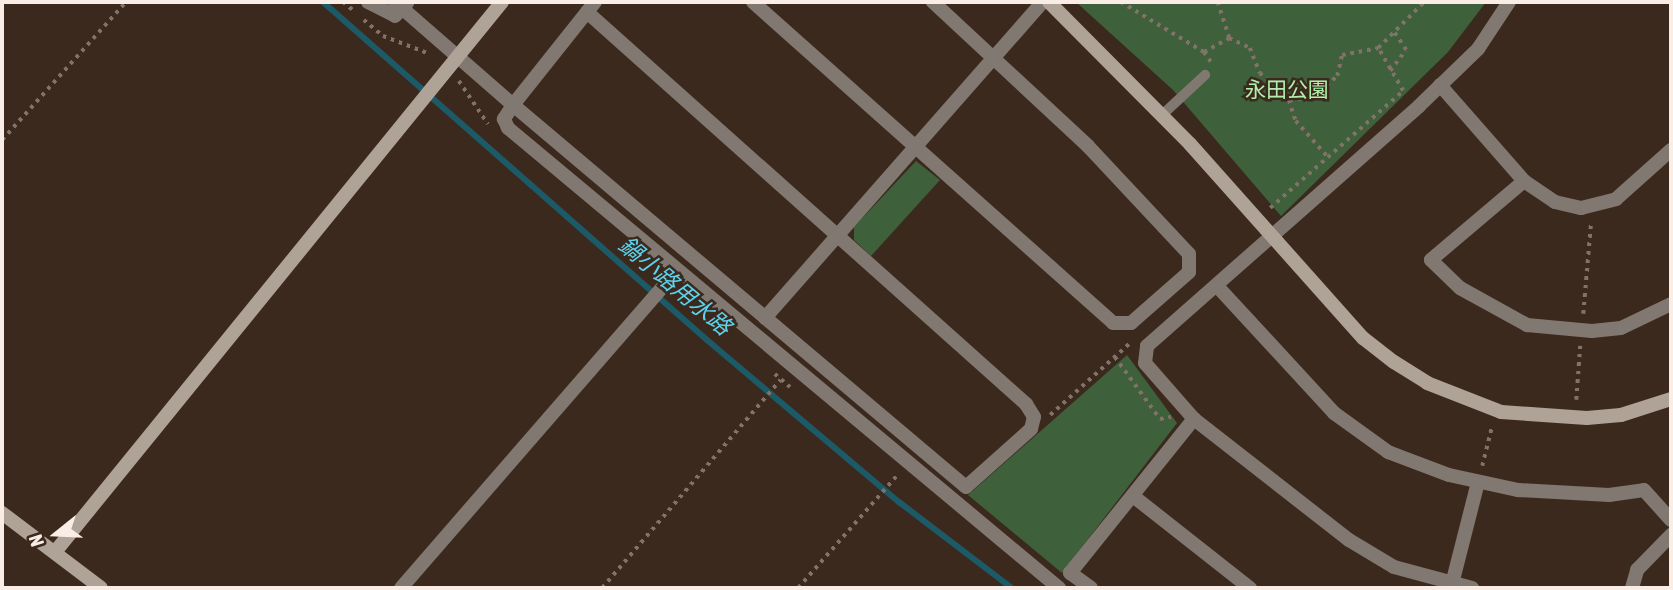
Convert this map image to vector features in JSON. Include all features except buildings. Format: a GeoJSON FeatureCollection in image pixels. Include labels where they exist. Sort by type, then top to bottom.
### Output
{"type":"FeatureCollection","features":[{"type":"Feature","properties":{"kind":"street"},"geometry":{"type":"LineString","coordinates":[[368,2],[395,16],[402,4],[458,58],[513,105],[765,318],[966,487],[1031,429],[1034,418],[1026,404],[836,234],[591,7],[513,105],[504,119],[508,128],[1059,588]]}},
{"type":"Feature","properties":{"kind":"street"},"geometry":{"type":"LineString","coordinates":[[55,552],[502,2]]}},
{"type":"Feature","properties":{"kind":"street"},"geometry":{"type":"LineString","coordinates":[[753,2],[1113,324],[1131,323],[1189,272],[1189,254],[993,57],[933,2]]}},
{"type":"Feature","properties":{"kind":"street"},"geometry":{"type":"LineString","coordinates":[[765,318],[836,234],[1043,2]]}},
{"type":"Feature","properties":{"kind":"street"},"geometry":{"type":"LineString","coordinates":[[1049,2],[1162,115],[1363,338],[1427,383],[1501,412],[1587,418],[1621,415],[1671,399]]}},
{"type":"Feature","properties":{"kind":"street"},"geometry":{"type":"LineString","coordinates":[[1472,588],[1452,586],[1394,567],[1349,540],[1194,419],[1144,363],[1143,354],[1440,85],[1478,48],[1508,2]]}},
{"type":"Feature","properties":{"kind":"street"},"geometry":{"type":"LineString","coordinates":[[1440,85],[1524,181],[1555,202],[1592,205],[1616,198],[1671,150]]}},
{"type":"Feature","properties":{"kind":"street"},"geometry":{"type":"LineString","coordinates":[[1524,181],[1431,260],[1460,288],[1527,325],[1582,330],[1621,328],[1671,304]]}},
{"type":"Feature","properties":{"kind":"street"},"geometry":{"type":"LineString","coordinates":[[401,588],[677,270]]}},
{"type":"Feature","properties":{"kind":"street"},"geometry":{"type":"LineString","coordinates":[[1217,286],[1334,413],[1388,452],[1478,481],[1518,490],[1609,495],[1644,490],[1671,520]]}},
{"type":"Feature","properties":{"kind":"street"},"geometry":{"type":"LineString","coordinates":[[1091,588],[1070,573],[1194,419]]}},
{"type":"Feature","properties":{"kind":"street"},"geometry":{"type":"LineString","coordinates":[[1452,586],[1478,481]]}},
{"type":"Feature","properties":{"kind":"street"},"geometry":{"type":"LineString","coordinates":[[1133,496],[1250,588]]}},
{"type":"Feature","properties":{"kind":"street"},"geometry":{"type":"LineString","coordinates":[[2,513],[101,588]]}},
{"type":"Feature","properties":{"kind":"street"},"geometry":{"type":"LineString","coordinates":[[1632,588],[1637,570],[1671,535]]}},
{"type":"Feature","properties":{"kind":"lane"},"geometry":{"type":"LineString","coordinates":[[1162,115],[1205,75]]}},
{"type":"Feature","properties":{"kind":"path"},"geometry":{"type":"LineString","coordinates":[[2,141],[126,2]]}},
{"type":"Feature","properties":{"kind":"path"},"geometry":{"type":"LineString","coordinates":[[343,2],[383,36],[435,59]]}},
{"type":"Feature","properties":{"kind":"path"},"geometry":{"type":"LineString","coordinates":[[1121,2],[1204,52],[1212,65],[1205,75]]}},
{"type":"Feature","properties":{"kind":"path"},"geometry":{"type":"LineString","coordinates":[[1217,2],[1229,38],[1250,48],[1260,73],[1289,100],[1296,121],[1328,158]]}},
{"type":"Feature","properties":{"kind":"path"},"geometry":{"type":"LineString","coordinates":[[1289,100],[1313,97],[1337,76],[1342,55],[1378,48],[1424,2]]}},
{"type":"Feature","properties":{"kind":"path"},"geometry":{"type":"LineString","coordinates":[[1390,71],[1406,50],[1394,32]]}},
{"type":"Feature","properties":{"kind":"path"},"geometry":{"type":"LineString","coordinates":[[1204,52],[1229,38]]}},
{"type":"Feature","properties":{"kind":"path"},"geometry":{"type":"LineString","coordinates":[[1266,212],[1403,91],[1378,48]]}},
{"type":"Feature","properties":{"kind":"path"},"geometry":{"type":"LineString","coordinates":[[1576,400],[1592,205]]}},
{"type":"Feature","properties":{"kind":"path"},"geometry":{"type":"LineString","coordinates":[[1115,356],[1160,419],[1183,407]]}},
{"type":"Feature","properties":{"kind":"path"},"geometry":{"type":"LineString","coordinates":[[602,588],[792,366]]}},
{"type":"Feature","properties":{"kind":"path"},"geometry":{"type":"LineString","coordinates":[[1478,481],[1492,425]]}},
{"type":"Feature","properties":{"kind":"path"},"geometry":{"type":"LineString","coordinates":[[798,588],[908,463]]}},
{"type":"Feature","properties":{"kind":"green space","name":"永田公園"},"geometry":{"type":"Polygon","coordinates":[[[1076,2],[1486,2],[1448,52],[1281,216],[1173,90],[1076,2]]]}},
{"type":"Feature","properties":{"kind":"green space"},"geometry":{"type":"Polygon","coordinates":[[[916,161],[940,180],[871,256],[854,240],[854,227],[916,161]]]}},
{"type":"Feature","properties":{"kind":"green space"},"geometry":{"type":"Polygon","coordinates":[[[1127,355],[1177,423],[1062,573],[968,495],[1127,355]]]}},
{"type":"Feature","properties":{"kind":"waterway","name":"鍋小路用水路"},"geometry":{"type":"LineString","coordinates":[[323,2],[707,340],[899,502],[1012,588]]}}]}
